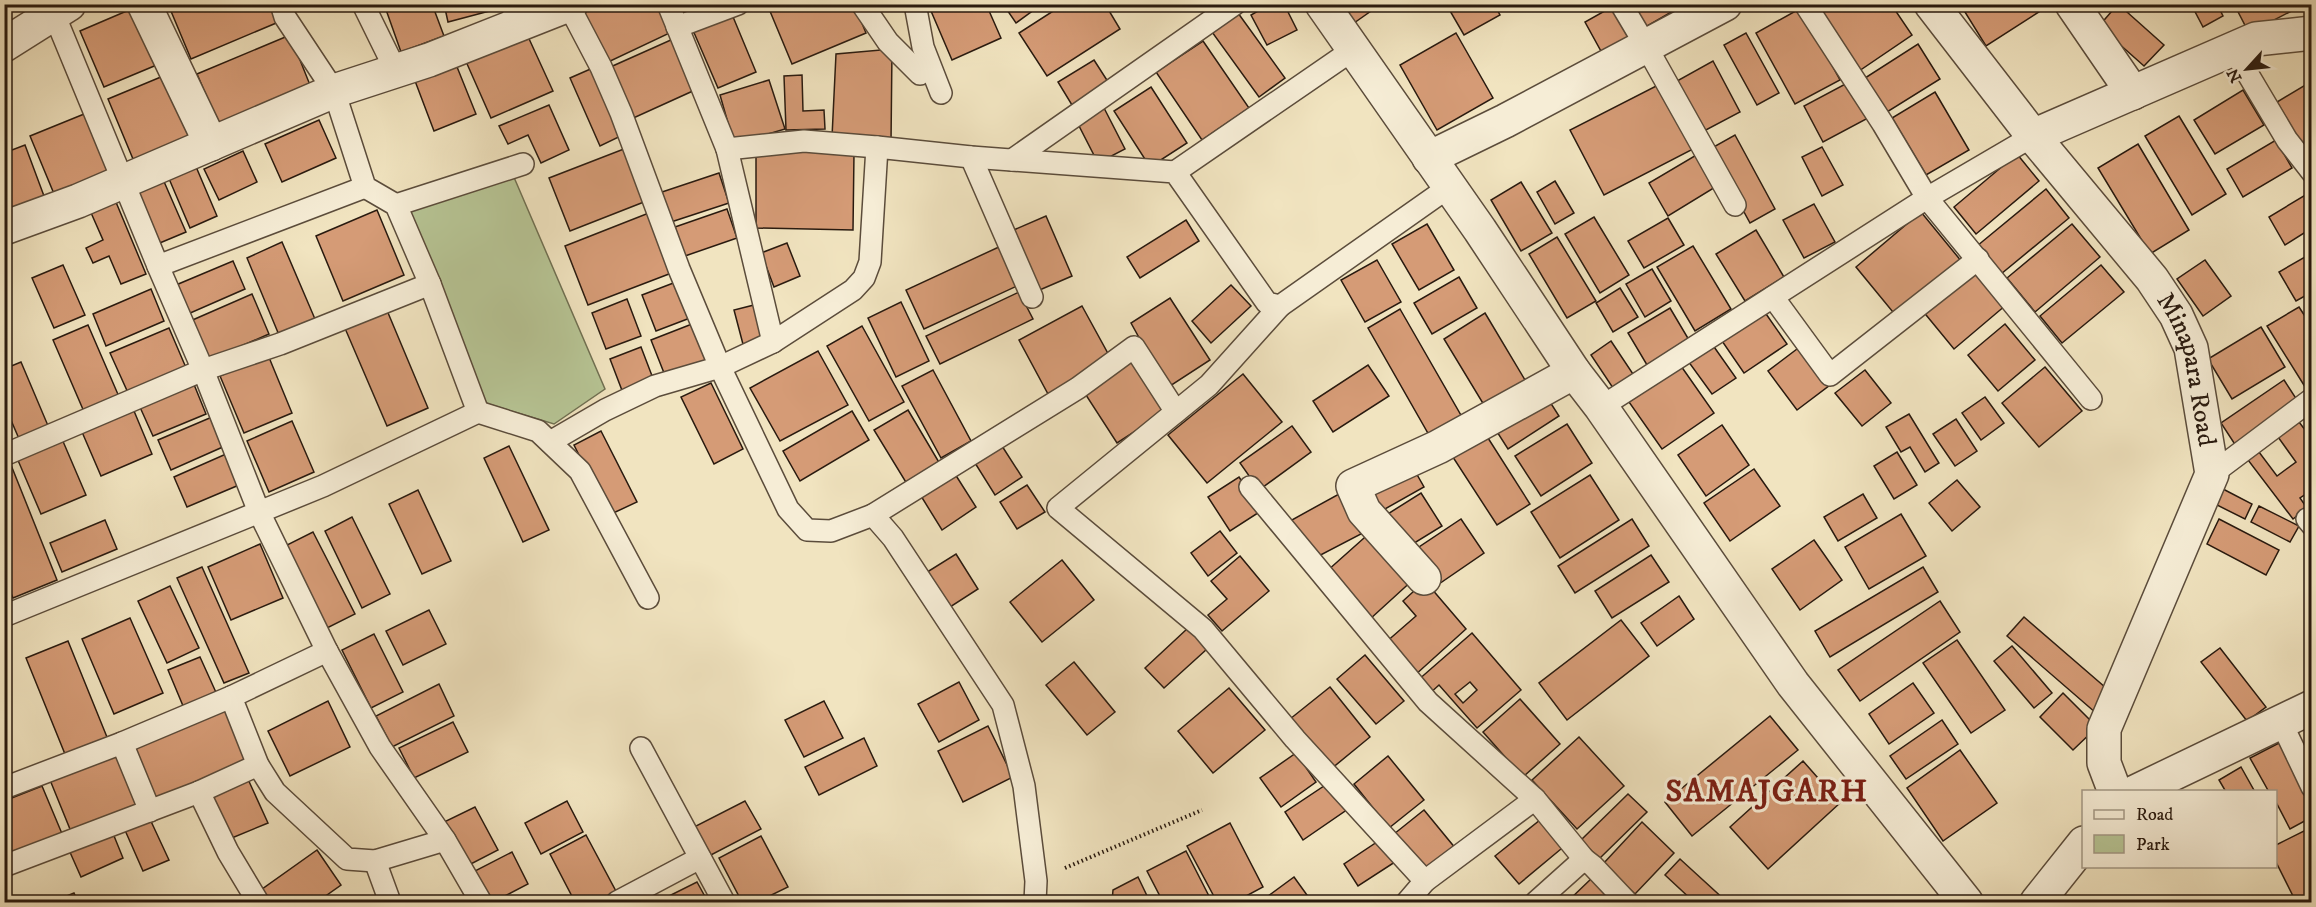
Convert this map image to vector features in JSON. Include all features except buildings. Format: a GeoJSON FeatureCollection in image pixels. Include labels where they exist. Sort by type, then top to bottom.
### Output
{"type":"FeatureCollection","features":[{"type":"Feature","properties":{"kind":"street"},"geometry":{"type":"LineString","coordinates":[[144,4],[211,144]]}},
{"type":"Feature","properties":{"kind":"street"},"geometry":{"type":"LineString","coordinates":[[1322,4],[1574,372],[1601,407],[1793,684],[1966,903]]}},
{"type":"Feature","properties":{"kind":"street"},"geometry":{"type":"LineString","coordinates":[[1429,158],[1725,4]]}},
{"type":"Feature","properties":{"kind":"street"},"geometry":{"type":"LineString","coordinates":[[2072,4],[2133,93]]}},
{"type":"Feature","properties":{"kind":"street"},"geometry":{"type":"LineString","coordinates":[[4,228],[123,182],[334,91],[429,60],[515,15],[570,5]]}},
{"type":"Feature","properties":{"kind":"street","name":"Minapara Road"},"geometry":{"type":"LineString","coordinates":[[1933,5],[2033,136],[2152,279],[2176,315],[2191,348],[2212,474],[2104,729],[2104,763],[2114,790]]}},
{"type":"Feature","properties":{"kind":"street"},"geometry":{"type":"LineString","coordinates":[[4,45],[62,9]]}},
{"type":"Feature","properties":{"kind":"street"},"geometry":{"type":"LineString","coordinates":[[2033,136],[2256,39],[2312,33]]}},
{"type":"Feature","properties":{"kind":"street"},"geometry":{"type":"LineString","coordinates":[[1424,578],[1364,511],[1353,486],[1438,447],[1574,372]]}},
{"type":"Feature","properties":{"kind":"street"},"geometry":{"type":"LineString","coordinates":[[2139,790],[2312,707]]}},
{"type":"Feature","properties":{"kind":"street"},"geometry":{"type":"LineString","coordinates":[[2037,903],[2082,846]]}},
{"type":"Feature","properties":{"kind":"lane"},"geometry":{"type":"LineString","coordinates":[[281,4],[285,17],[334,91],[365,187],[396,205],[430,284],[478,412]]}},
{"type":"Feature","properties":{"kind":"lane"},"geometry":{"type":"LineString","coordinates":[[363,4],[396,71]]}},
{"type":"Feature","properties":{"kind":"lane"},"geometry":{"type":"LineString","coordinates":[[668,4],[727,149],[773,342]]}},
{"type":"Feature","properties":{"kind":"lane"},"geometry":{"type":"LineString","coordinates":[[677,27],[738,4]]}},
{"type":"Feature","properties":{"kind":"lane"},"geometry":{"type":"LineString","coordinates":[[862,4],[888,42],[920,74]]}},
{"type":"Feature","properties":{"kind":"lane"},"geometry":{"type":"LineString","coordinates":[[915,4],[923,47],[941,93]]}},
{"type":"Feature","properties":{"kind":"lane"},"geometry":{"type":"LineString","coordinates":[[1012,160],[1235,4]]}},
{"type":"Feature","properties":{"kind":"lane"},"geometry":{"type":"LineString","coordinates":[[1621,4],[1735,206]]}},
{"type":"Feature","properties":{"kind":"lane"},"geometry":{"type":"LineString","coordinates":[[1805,4],[1883,124],[1927,198],[2091,399]]}},
{"type":"Feature","properties":{"kind":"lane"},"geometry":{"type":"LineString","coordinates":[[570,5],[621,113],[720,367],[788,509],[807,530],[831,531],[873,515],[1078,388],[1134,347],[1176,412]]}},
{"type":"Feature","properties":{"kind":"lane"},"geometry":{"type":"LineString","coordinates":[[62,9],[123,182],[203,370],[259,512],[327,651],[380,747],[445,840],[481,903]]}},
{"type":"Feature","properties":{"kind":"lane"},"geometry":{"type":"LineString","coordinates":[[727,149],[804,141],[972,157],[1175,172],[1354,49]]}},
{"type":"Feature","properties":{"kind":"lane"},"geometry":{"type":"LineString","coordinates":[[2234,50],[2287,140],[2312,172]]}},
{"type":"Feature","properties":{"kind":"lane"},"geometry":{"type":"LineString","coordinates":[[1601,407],[1927,198],[2033,136]]}},
{"type":"Feature","properties":{"kind":"lane"},"geometry":{"type":"LineString","coordinates":[[550,442],[604,410],[655,386],[720,367],[773,342],[853,290],[864,278],[870,262],[877,147]]}},
{"type":"Feature","properties":{"kind":"lane"},"geometry":{"type":"LineString","coordinates":[[972,157],[1032,297]]}},
{"type":"Feature","properties":{"kind":"lane"},"geometry":{"type":"LineString","coordinates":[[396,205],[523,164]]}},
{"type":"Feature","properties":{"kind":"lane"},"geometry":{"type":"LineString","coordinates":[[1175,172],[1268,303],[1280,306]]}},
{"type":"Feature","properties":{"kind":"lane"},"geometry":{"type":"LineString","coordinates":[[158,266],[365,187]]}},
{"type":"Feature","properties":{"kind":"lane"},"geometry":{"type":"LineString","coordinates":[[1425,881],[1295,739],[1203,629],[1058,508],[1209,385],[1280,306],[1449,187]]}},
{"type":"Feature","properties":{"kind":"lane"},"geometry":{"type":"LineString","coordinates":[[1773,297],[1830,375],[1978,259]]}},
{"type":"Feature","properties":{"kind":"lane"},"geometry":{"type":"LineString","coordinates":[[4,455],[203,370],[280,344],[430,284]]}},
{"type":"Feature","properties":{"kind":"lane"},"geometry":{"type":"LineString","coordinates":[[2212,474],[2312,399]]}},
{"type":"Feature","properties":{"kind":"lane"},"geometry":{"type":"LineString","coordinates":[[4,616],[323,486],[478,412],[538,430],[580,471],[648,598]]}},
{"type":"Feature","properties":{"kind":"lane"},"geometry":{"type":"LineString","coordinates":[[1250,488],[1428,702],[1535,799],[1584,859],[1627,903]]}},
{"type":"Feature","properties":{"kind":"lane"},"geometry":{"type":"LineString","coordinates":[[873,515],[892,538],[1003,705],[1024,786],[1036,881],[1035,903]]}},
{"type":"Feature","properties":{"kind":"lane"},"geometry":{"type":"LineString","coordinates":[[4,788],[231,698],[327,651]]}},
{"type":"Feature","properties":{"kind":"lane"},"geometry":{"type":"LineString","coordinates":[[231,698],[258,765],[275,792],[347,859],[375,861],[445,840]]}},
{"type":"Feature","properties":{"kind":"lane"},"geometry":{"type":"LineString","coordinates":[[2281,722],[2312,787]]}},
{"type":"Feature","properties":{"kind":"lane"},"geometry":{"type":"LineString","coordinates":[[122,743],[150,811]]}},
{"type":"Feature","properties":{"kind":"lane"},"geometry":{"type":"LineString","coordinates":[[641,748],[724,903]]}},
{"type":"Feature","properties":{"kind":"lane"},"geometry":{"type":"LineString","coordinates":[[4,866],[199,792],[258,765]]}},
{"type":"Feature","properties":{"kind":"lane"},"geometry":{"type":"LineString","coordinates":[[199,792],[228,852],[258,903]]}},
{"type":"Feature","properties":{"kind":"lane"},"geometry":{"type":"LineString","coordinates":[[1407,903],[1425,881],[1535,799]]}},
{"type":"Feature","properties":{"kind":"lane"},"geometry":{"type":"LineString","coordinates":[[617,903],[700,858]]}},
{"type":"Feature","properties":{"kind":"lane"},"geometry":{"type":"LineString","coordinates":[[1536,903],[1584,859]]}},
{"type":"Feature","properties":{"kind":"lane"},"geometry":{"type":"LineString","coordinates":[[375,861],[390,903]]}},
{"type":"Feature","properties":{"kind":"path"},"geometry":{"type":"LineString","coordinates":[[1036,881],[1202,810]]}},
{"type":"Feature","properties":{"kind":"green space"},"geometry":{"type":"Polygon","coordinates":[[[513,175],[605,389],[554,424],[485,403],[403,212],[513,175]]]}},
{"type":"Feature","properties":{"kind":"district","name":"SAMAJGARH"},"geometry":{"type":"Point","coordinates":[1767,792]}}]}
